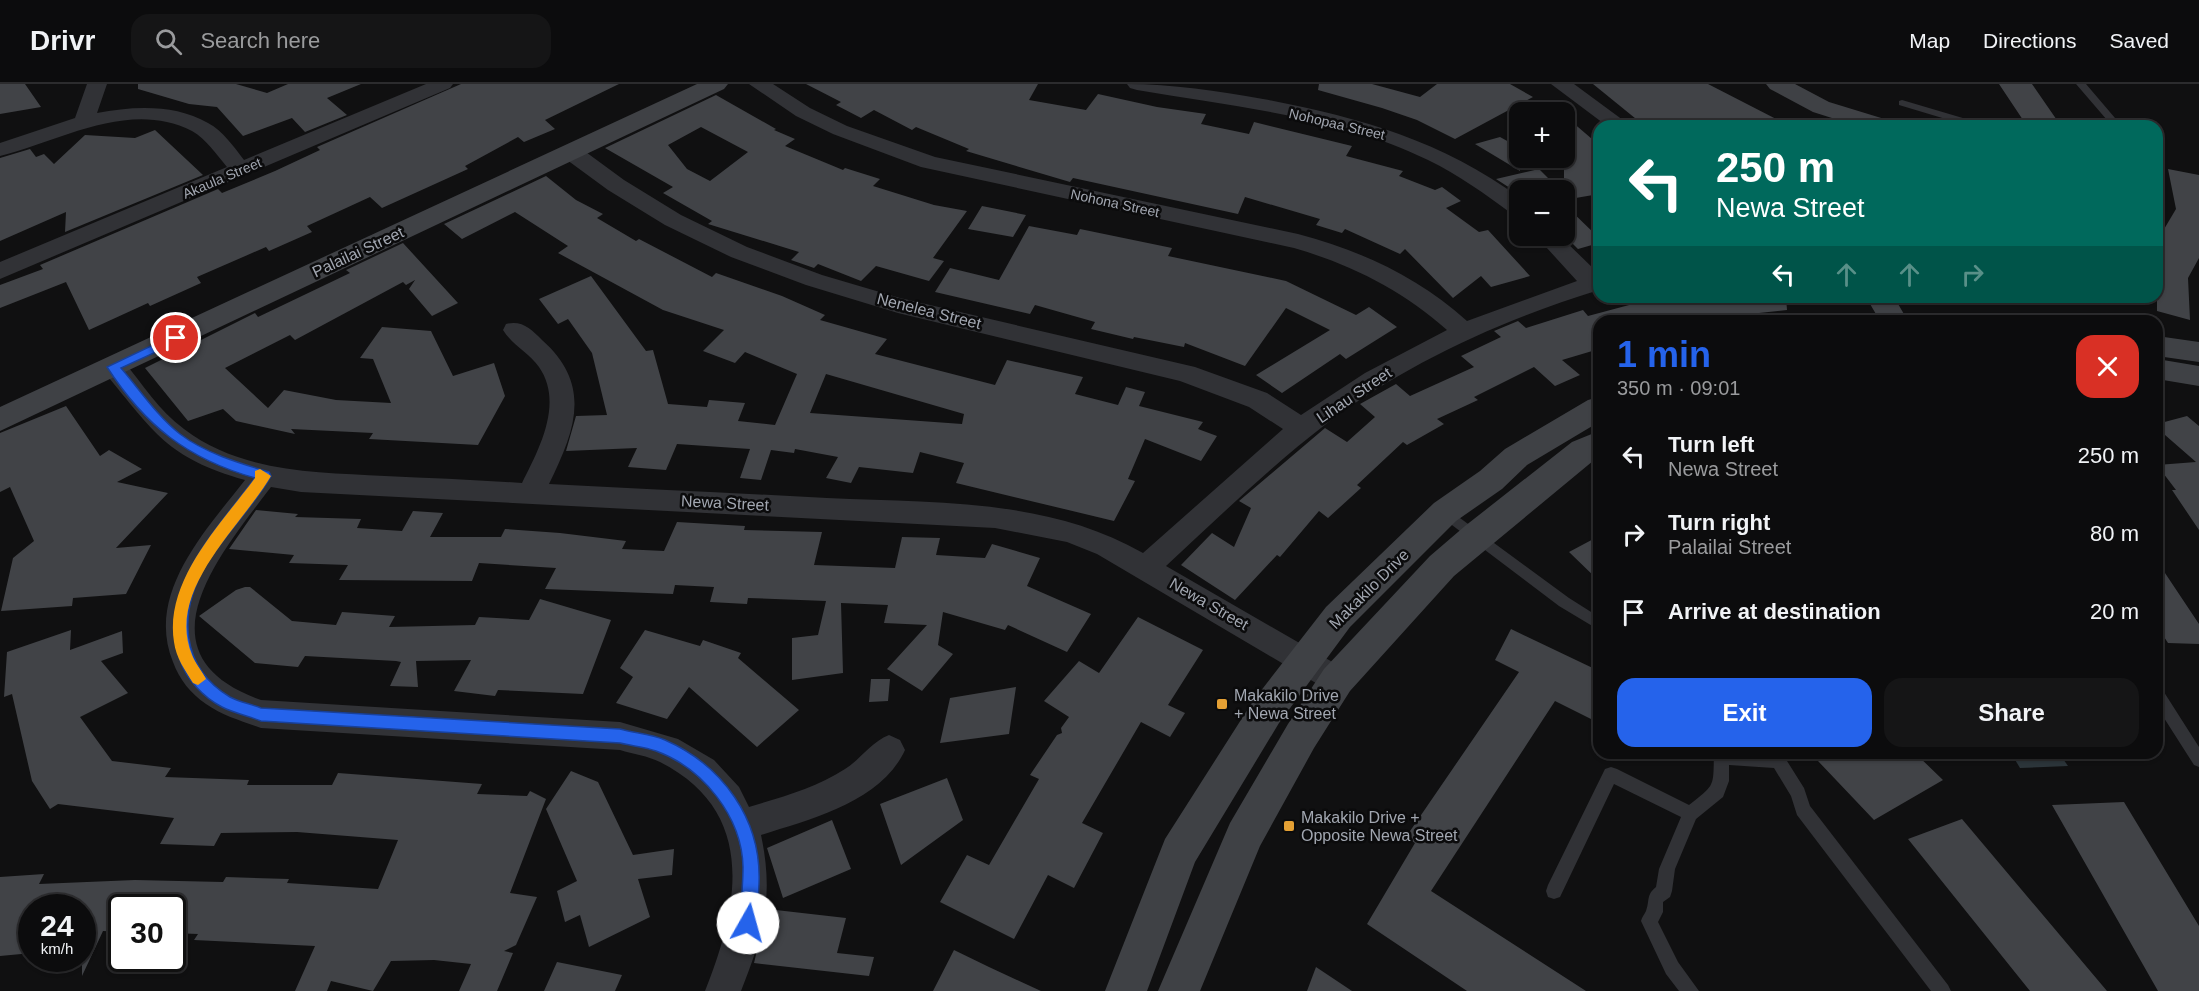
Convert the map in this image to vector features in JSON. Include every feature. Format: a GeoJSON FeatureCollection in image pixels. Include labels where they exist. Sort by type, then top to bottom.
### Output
{"type":"FeatureCollection","features":[{"type":"Feature","properties":{"kind":"main road","name":"Palailai Street"},"geometry":{"type":"LineString","coordinates":[[0,420],[716,84]]}},
{"type":"Feature","properties":{"kind":"main road"},"geometry":{"type":"LineString","coordinates":[[1778,84],[1821,106],[1864,120]]}},
{"type":"Feature","properties":{"kind":"main road"},"geometry":{"type":"LineString","coordinates":[[2163,347],[2199,352]]}},
{"type":"Feature","properties":{"kind":"main road"},"geometry":{"type":"LineString","coordinates":[[2163,370],[2199,376]]}},
{"type":"Feature","properties":{"kind":"main road","name":"Makakilo Drive"},"geometry":{"type":"LineString","coordinates":[[1179,991],[1244,836],[1301,736],[1338,617],[1445,512],[1491,480],[1516,457],[1593,412]]}},
{"type":"Feature","properties":{"kind":"main road","name":"Makakilo Drive"},"geometry":{"type":"LineString","coordinates":[[1126,991],[1179,852],[1266,712],[1321,670],[1477,535],[1582,450],[1593,445]]}},
{"type":"Feature","properties":{"kind":"street"},"geometry":{"type":"LineString","coordinates":[[84,122],[97,84]]}},
{"type":"Feature","properties":{"kind":"street","name":"Akaula Street"},"geometry":{"type":"LineString","coordinates":[[0,271],[443,84]]}},
{"type":"Feature","properties":{"kind":"street","name":"Nohona Street"},"geometry":{"type":"LineString","coordinates":[[759,84],[803,112],[840,130],[929,162],[1298,242],[1351,258],[1423,295],[1464,332]]}},
{"type":"Feature","properties":{"kind":"street","name":"Nohopaa Street"},"geometry":{"type":"LineString","coordinates":[[1137,84],[1334,121],[1397,138],[1455,164],[1483,180],[1509,200]]}},
{"type":"Feature","properties":{"kind":"street"},"geometry":{"type":"LineString","coordinates":[[1561,84],[1612,120]]}},
{"type":"Feature","properties":{"kind":"street"},"geometry":{"type":"LineString","coordinates":[[0,150],[84,122],[139,115],[180,120],[208,133],[241,170]]}},
{"type":"Feature","properties":{"kind":"street","name":"Nenelea Street"},"geometry":{"type":"LineString","coordinates":[[571,152],[616,185],[673,220],[739,252],[814,280],[898,305],[1186,373],[1258,400],[1304,430]]}},
{"type":"Feature","properties":{"kind":"street"},"geometry":{"type":"LineString","coordinates":[[1557,246],[1593,280]]}},
{"type":"Feature","properties":{"kind":"street","name":"Lihau Street"},"geometry":{"type":"LineString","coordinates":[[1146,567],[1261,464],[1342,399],[1428,348],[1518,308],[1593,284]]}},
{"type":"Feature","properties":{"kind":"street"},"geometry":{"type":"LineString","coordinates":[[515,330],[550,363],[559,381],[563,401],[560,430],[531,493]]}},
{"type":"Feature","properties":{"kind":"street","name":"Newa Street"},"geometry":{"type":"LineString","coordinates":[[114,367],[158,421],[177,438],[231,466],[264,476],[301,482],[995,517],[1071,532],[1107,546],[1146,567],[1321,670]]}},
{"type":"Feature","properties":{"kind":"street"},"geometry":{"type":"LineString","coordinates":[[264,476],[200,562],[183,603],[180,627],[185,656],[191,670],[212,693],[243,709],[281,717],[608,735],[660,745],[694,764],[722,790],[742,825],[751,866],[750,911],[738,960],[723,991]]}},
{"type":"Feature","properties":{"kind":"street"},"geometry":{"type":"LineString","coordinates":[[742,825],[836,794],[860,780],[889,750]]}},
{"type":"Feature","properties":{"kind":"lane"},"geometry":{"type":"LineString","coordinates":[[2081,84],[2112,120]]}},
{"type":"Feature","properties":{"kind":"lane"},"geometry":{"type":"LineString","coordinates":[[1902,103],[1960,120]]}},
{"type":"Feature","properties":{"kind":"lane"},"geometry":{"type":"LineString","coordinates":[[1445,512],[1563,602],[1593,620]]}},
{"type":"Feature","properties":{"kind":"lane"},"geometry":{"type":"LineString","coordinates":[[2163,703],[2199,760]]}},
{"type":"Feature","properties":{"kind":"lane"},"geometry":{"type":"LineString","coordinates":[[1690,991],[1672,968],[1649,921],[1655,912],[1655,898],[1664,891],[1667,869],[1690,814],[1717,792],[1722,759]]}},
{"type":"Feature","properties":{"kind":"lane"},"geometry":{"type":"LineString","coordinates":[[1775,759],[1798,793],[1803,810],[1942,991]]}},
{"type":"Feature","properties":{"kind":"lane"},"geometry":{"type":"LineString","coordinates":[[1554,891],[1611,774],[1690,814]]}},
{"type":"Feature","properties":{"kind":"shaded area"},"geometry":{"type":"Polygon","coordinates":[[[2015,759],[2063,759],[2068,766],[2020,768],[2015,759]]]}},
{"type":"Feature","properties":{"kind":"building"},"geometry":{"type":"Polygon","coordinates":[[[0,84],[25,84],[41,107],[0,114],[0,84]]]}},
{"type":"Feature","properties":{"kind":"building"},"geometry":{"type":"Polygon","coordinates":[[[138,84],[236,84],[267,93],[288,84],[361,84],[327,98],[347,115],[305,132],[292,118],[243,136],[217,107],[189,104],[138,89],[138,84]]]}},
{"type":"Feature","properties":{"kind":"building"},"geometry":{"type":"Polygon","coordinates":[[[461,84],[619,84],[545,120],[555,129],[524,142],[518,137],[465,166],[468,169],[382,208],[370,197],[307,226],[312,232],[269,251],[266,247],[197,277],[201,283],[150,306],[148,303],[89,330],[66,282],[0,308],[0,285],[43,269],[40,265],[218,189],[222,193],[275,171],[320,150],[317,147],[461,84]]]}},
{"type":"Feature","properties":{"kind":"building"},"geometry":{"type":"Polygon","coordinates":[[[806,84],[1038,84],[1029,100],[1086,110],[1098,94],[1157,107],[1206,114],[1201,124],[1249,134],[1254,122],[1352,146],[1346,156],[1403,171],[1399,176],[1435,190],[1442,187],[1461,201],[1446,208],[1479,232],[1488,230],[1530,276],[1491,287],[1481,276],[1453,298],[1405,249],[1400,254],[1345,229],[1342,233],[1316,225],[1320,219],[1245,197],[1238,214],[1073,178],[1070,182],[966,151],[969,149],[916,127],[912,130],[874,110],[861,118],[836,105],[841,102],[806,84]]]}},
{"type":"Feature","properties":{"kind":"building"},"geometry":{"type":"Polygon","coordinates":[[[1319,84],[1372,84],[1420,97],[1437,84],[1510,84],[1533,97],[1524,102],[1509,102],[1509,110],[1455,139],[1417,120],[1318,90],[1319,84]]]}},
{"type":"Feature","properties":{"kind":"building"},"geometry":{"type":"Polygon","coordinates":[[[1593,84],[1708,84],[1778,120],[1654,119],[1637,120],[1593,84]]]}},
{"type":"Feature","properties":{"kind":"building"},"geometry":{"type":"Polygon","coordinates":[[[1999,84],[2032,84],[2057,120],[2023,120],[1999,84]]]}},
{"type":"Feature","properties":{"kind":"building"},"geometry":{"type":"Polygon","coordinates":[[[716,95],[776,129],[774,130],[795,139],[785,146],[843,170],[845,168],[880,179],[873,186],[934,205],[967,211],[933,258],[944,261],[929,281],[876,266],[861,281],[818,264],[814,268],[791,260],[799,252],[708,224],[712,221],[663,193],[673,187],[605,148],[716,95]],[[701,127],[668,145],[687,169],[710,181],[748,152],[701,127]]]}},
{"type":"Feature","properties":{"kind":"building"},"geometry":{"type":"Polygon","coordinates":[[[1575,124],[1593,140],[1593,195],[1575,198],[1575,180],[1564,180],[1564,168],[1575,168],[1575,124]]]}},
{"type":"Feature","properties":{"kind":"building"},"geometry":{"type":"Polygon","coordinates":[[[155,130],[203,175],[65,232],[66,212],[0,241],[0,158],[30,149],[36,157],[44,154],[54,164],[85,135],[135,138],[155,130]]]}},
{"type":"Feature","properties":{"kind":"building"},"geometry":{"type":"Polygon","coordinates":[[[1500,137],[1509,142],[1509,164],[1475,144],[1500,137]]]}},
{"type":"Feature","properties":{"kind":"building"},"geometry":{"type":"Polygon","coordinates":[[[1539,169],[1550,180],[1509,180],[1509,187],[1496,179],[1539,169]]]}},
{"type":"Feature","properties":{"kind":"building"},"geometry":{"type":"Polygon","coordinates":[[[2168,169],[2199,175],[2199,258],[2188,278],[2190,320],[2157,311],[2157,303],[2163,303],[2163,231],[2176,209],[2168,169]]]}},
{"type":"Feature","properties":{"kind":"building"},"geometry":{"type":"Polygon","coordinates":[[[546,176],[576,200],[603,214],[597,218],[636,241],[639,239],[712,277],[716,273],[782,296],[825,315],[820,320],[887,339],[875,354],[995,385],[1007,360],[1083,377],[1075,394],[1118,405],[1126,387],[1145,392],[1139,406],[1203,422],[1198,429],[1217,436],[1201,461],[1145,439],[1128,479],[1135,481],[1114,521],[956,483],[964,463],[920,452],[913,473],[859,467],[851,483],[826,478],[838,457],[795,449],[794,453],[771,450],[761,480],[740,478],[750,449],[677,444],[666,470],[628,467],[637,448],[566,451],[576,416],[607,415],[592,353],[568,319],[558,324],[539,299],[591,276],[646,351],[653,350],[668,404],[707,407],[709,400],[745,403],[738,421],[775,425],[797,374],[745,352],[735,363],[703,351],[724,330],[663,310],[558,253],[568,246],[515,212],[462,239],[444,224],[546,176]],[[826,374],[810,413],[962,424],[964,414],[826,374]]]}},
{"type":"Feature","properties":{"kind":"building"},"geometry":{"type":"Polygon","coordinates":[[[982,206],[1026,215],[1013,237],[968,229],[982,206]]]}},
{"type":"Feature","properties":{"kind":"building"},"geometry":{"type":"Polygon","coordinates":[[[1575,215],[1593,232],[1593,245],[1578,249],[1575,246],[1575,215]]]}},
{"type":"Feature","properties":{"kind":"building"},"geometry":{"type":"Polygon","coordinates":[[[1029,226],[1077,235],[1080,229],[1172,248],[1168,256],[1286,281],[1356,315],[1369,307],[1397,327],[1346,359],[1340,354],[1282,393],[1256,375],[1330,330],[1286,308],[1245,366],[1185,343],[1184,347],[1134,337],[1133,339],[1091,329],[1095,322],[1035,305],[1030,314],[935,292],[950,268],[999,280],[1029,226]]]}},
{"type":"Feature","properties":{"kind":"building"},"geometry":{"type":"Polygon","coordinates":[[[403,243],[458,303],[432,316],[409,289],[415,280],[406,285],[403,282],[295,340],[290,335],[225,368],[268,408],[284,390],[336,400],[391,403],[373,359],[360,358],[382,327],[431,331],[453,376],[494,363],[505,396],[478,445],[369,439],[373,433],[291,429],[295,434],[236,421],[223,409],[188,421],[145,368],[255,313],[258,317],[350,273],[346,270],[403,243]]]}},
{"type":"Feature","properties":{"kind":"building"},"geometry":{"type":"Polygon","coordinates":[[[1637,303],[1786,303],[1787,310],[1741,315],[1593,315],[1593,351],[1562,360],[1580,375],[1555,386],[1534,367],[1474,397],[1478,400],[1437,419],[1444,424],[1407,445],[1403,442],[1357,485],[1361,488],[1328,518],[1319,511],[1280,557],[1277,555],[1235,600],[1181,565],[1212,533],[1234,547],[1251,508],[1239,501],[1325,428],[1347,442],[1375,417],[1360,404],[1396,384],[1410,396],[1474,367],[1461,356],[1501,337],[1494,331],[1518,321],[1526,328],[1583,310],[1588,316],[1637,303]]]}},
{"type":"Feature","properties":{"kind":"building"},"geometry":{"type":"Polygon","coordinates":[[[66,406],[100,456],[109,450],[142,469],[117,482],[168,493],[116,548],[151,545],[126,594],[73,598],[72,606],[1,611],[13,558],[34,541],[10,487],[0,492],[0,433],[66,406]]]}},
{"type":"Feature","properties":{"kind":"building"},"geometry":{"type":"Polygon","coordinates":[[[2187,416],[2199,426],[2199,530],[2172,490],[2176,490],[2163,473],[2163,465],[2196,462],[2163,433],[2163,422],[2187,416]]]}},
{"type":"Feature","properties":{"kind":"building"},"geometry":{"type":"Polygon","coordinates":[[[256,510],[298,514],[295,517],[361,519],[357,528],[402,531],[413,511],[443,513],[430,537],[501,537],[505,529],[626,541],[622,549],[664,551],[677,522],[745,526],[744,530],[822,532],[814,565],[895,568],[902,537],[940,538],[936,555],[985,558],[992,544],[1040,558],[1027,586],[1091,614],[1067,652],[1008,625],[1005,630],[943,612],[938,645],[953,654],[922,691],[887,669],[927,625],[884,623],[888,605],[841,603],[843,673],[792,680],[792,638],[818,635],[826,601],[748,598],[747,604],[710,602],[714,587],[675,585],[673,594],[545,589],[556,568],[479,563],[472,581],[339,580],[348,565],[289,563],[294,555],[229,549],[256,510]]]}},
{"type":"Feature","properties":{"kind":"building"},"geometry":{"type":"Polygon","coordinates":[[[1593,539],[1593,575],[1569,552],[1593,539]]]}},
{"type":"Feature","properties":{"kind":"building"},"geometry":{"type":"Polygon","coordinates":[[[2163,570],[2199,624],[2199,644],[2168,643],[2163,635],[2163,570]]]}},
{"type":"Feature","properties":{"kind":"building"},"geometry":{"type":"Polygon","coordinates":[[[250,587],[292,621],[336,625],[342,612],[395,616],[389,627],[475,625],[479,617],[529,620],[540,599],[611,620],[583,694],[498,690],[495,696],[454,691],[471,660],[416,661],[418,687],[390,686],[401,662],[396,661],[305,656],[298,667],[255,663],[199,616],[236,590],[250,587]]]}},
{"type":"Feature","properties":{"kind":"building"},"geometry":{"type":"Polygon","coordinates":[[[1138,617],[1203,650],[1168,705],[1185,713],[1170,737],[1141,722],[1082,823],[1103,833],[1074,888],[1048,875],[1014,939],[940,902],[967,855],[989,865],[1039,779],[1030,775],[1057,735],[1062,733],[1061,728],[1069,717],[1044,701],[1079,661],[1099,673],[1138,617]]]}},
{"type":"Feature","properties":{"kind":"building"},"geometry":{"type":"Polygon","coordinates":[[[1511,629],[1593,668],[1593,720],[1555,701],[1431,891],[1586,991],[1467,991],[1367,924],[1415,843],[1406,837],[1519,672],[1495,660],[1511,629]]]}},
{"type":"Feature","properties":{"kind":"building"},"geometry":{"type":"Polygon","coordinates":[[[71,630],[70,650],[122,631],[123,653],[101,661],[128,693],[80,717],[112,761],[171,768],[165,777],[249,780],[247,785],[332,785],[338,773],[482,784],[477,794],[527,796],[530,791],[546,799],[510,893],[537,897],[516,945],[504,951],[513,953],[497,991],[459,991],[471,964],[434,960],[391,961],[373,991],[331,981],[327,991],[295,991],[315,946],[194,940],[198,934],[186,934],[186,894],[108,894],[108,931],[103,931],[96,946],[96,894],[18,894],[18,954],[0,956],[0,877],[44,874],[39,884],[135,880],[223,882],[226,877],[289,879],[287,883],[378,889],[398,840],[297,832],[221,833],[214,846],[160,844],[174,818],[58,804],[50,809],[32,781],[12,694],[4,697],[7,652],[71,630]]]}},
{"type":"Feature","properties":{"kind":"building"},"geometry":{"type":"Polygon","coordinates":[[[645,630],[700,646],[703,640],[741,653],[738,658],[799,710],[757,747],[689,687],[667,719],[616,703],[633,677],[620,668],[645,630]]]}},
{"type":"Feature","properties":{"kind":"building"},"geometry":{"type":"Polygon","coordinates":[[[871,679],[890,679],[888,701],[869,702],[871,679]]]}},
{"type":"Feature","properties":{"kind":"building"},"geometry":{"type":"Polygon","coordinates":[[[1016,687],[1009,734],[940,743],[950,698],[1016,687]]]}},
{"type":"Feature","properties":{"kind":"building"},"geometry":{"type":"Polygon","coordinates":[[[1822,759],[1921,759],[1943,780],[1874,820],[1818,761],[1822,759]]]}},
{"type":"Feature","properties":{"kind":"building"},"geometry":{"type":"Polygon","coordinates":[[[571,771],[598,782],[633,855],[674,849],[672,875],[638,879],[650,917],[589,947],[580,915],[565,922],[557,891],[577,881],[546,809],[571,771]]]}},
{"type":"Feature","properties":{"kind":"building"},"geometry":{"type":"Polygon","coordinates":[[[947,778],[963,820],[901,865],[880,804],[947,778]]]}},
{"type":"Feature","properties":{"kind":"building"},"geometry":{"type":"Polygon","coordinates":[[[2124,802],[2199,926],[2199,991],[2158,991],[2052,805],[2124,802]]]}},
{"type":"Feature","properties":{"kind":"building"},"geometry":{"type":"Polygon","coordinates":[[[1962,819],[2107,991],[2030,991],[1908,839],[1962,819]]]}},
{"type":"Feature","properties":{"kind":"building"},"geometry":{"type":"Polygon","coordinates":[[[832,820],[851,869],[783,898],[767,848],[832,820]]]}},
{"type":"Feature","properties":{"kind":"building"},"geometry":{"type":"Polygon","coordinates":[[[767,909],[846,918],[837,953],[874,957],[869,976],[754,963],[767,909]]]}},
{"type":"Feature","properties":{"kind":"building"},"geometry":{"type":"Polygon","coordinates":[[[954,950],[989,967],[1041,991],[933,991],[954,950]]]}},
{"type":"Feature","properties":{"kind":"building"},"geometry":{"type":"Polygon","coordinates":[[[557,962],[622,975],[615,991],[544,991],[557,962]]]}},
{"type":"Feature","properties":{"kind":"building"},"geometry":{"type":"Polygon","coordinates":[[[1316,967],[1352,991],[1307,991],[1316,967]]]}},
{"type":"Feature","properties":{"kind":"slow traffic"},"geometry":{"type":"LineString","coordinates":[[198,679],[191,670],[181,642],[180,627],[186,595],[200,562],[264,476],[260,474]]}},
{"type":"Feature","properties":{"kind":"place","name":"Makakilo Drive + Newa Street"},"geometry":{"type":"Point","coordinates":[1222,704]}},
{"type":"Feature","properties":{"kind":"place","name":"Makakilo Drive + Opposite Newa Street"},"geometry":{"type":"Point","coordinates":[1289,826]}},
{"type":"Feature","properties":{"kind":"route"},"geometry":{"type":"LineString","coordinates":[[176,338],[114,367],[158,421],[177,438],[202,454],[264,476],[200,562],[186,595],[180,627],[181,642],[191,670],[201,682],[226,702],[261,714],[281,717],[620,736],[660,745],[694,764],[709,776],[722,790],[742,825],[751,866],[752,888],[748,923]]}}]}
